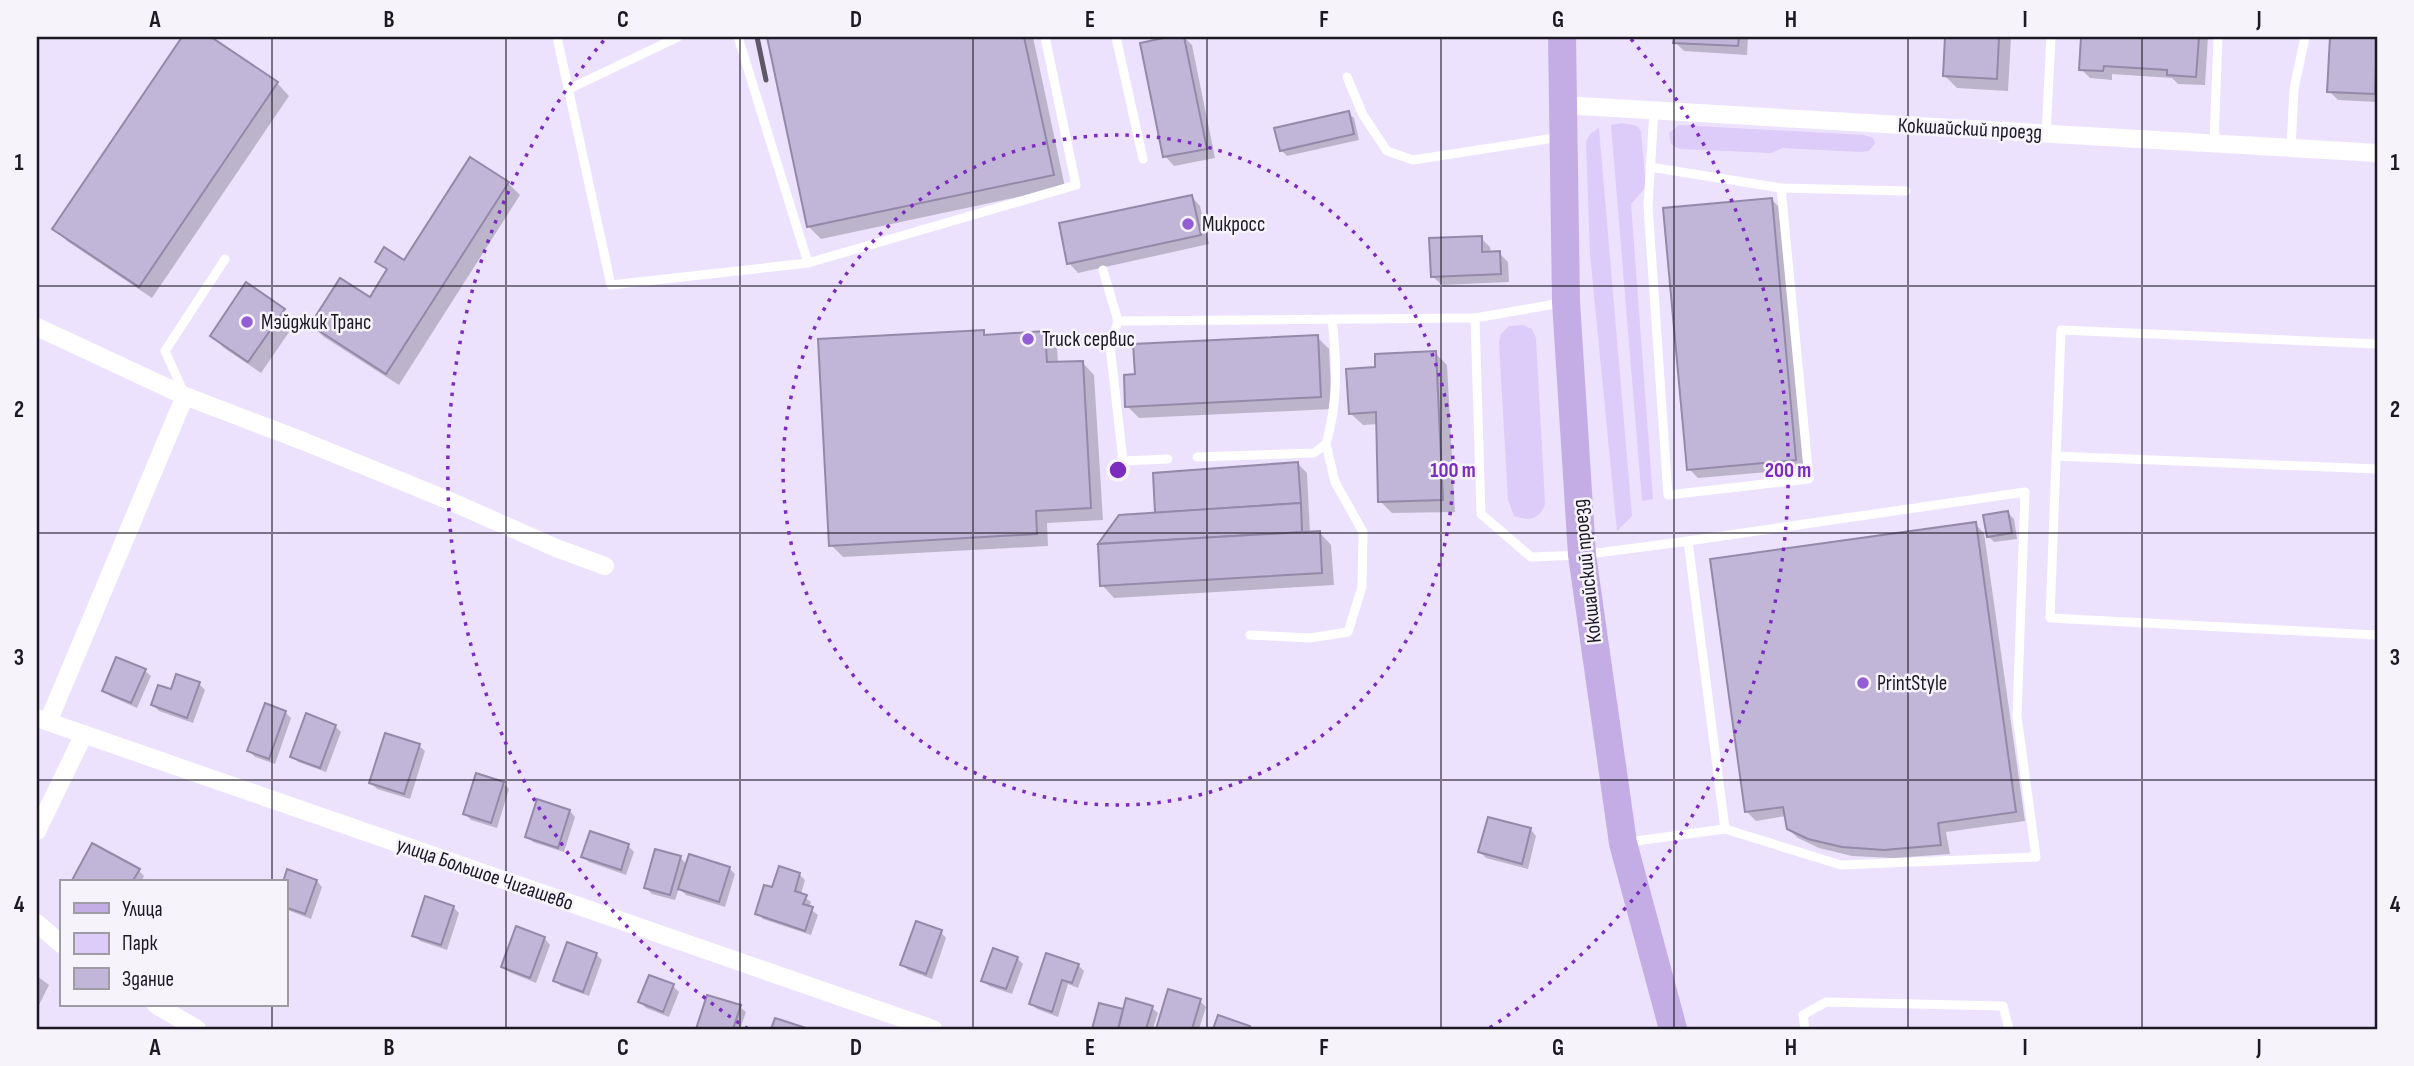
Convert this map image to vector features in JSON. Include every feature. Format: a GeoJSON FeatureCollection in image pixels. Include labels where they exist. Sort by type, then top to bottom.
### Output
{"type":"FeatureCollection","features":[{"type":"Feature","properties":{"kind":"main road","name":"Кокшайский проезд"},"geometry":{"type":"LineString","coordinates":[[1562,37],[1566,302],[1582,555],[1623,842],[1673,1029]]}},
{"type":"Feature","properties":{"kind":"street","name":"Кокшайский проезд"},"geometry":{"type":"LineString","coordinates":[[1562,105],[2377,153]]}},
{"type":"Feature","properties":{"kind":"street"},"geometry":{"type":"LineString","coordinates":[[37,327],[186,396],[605,566]]}},
{"type":"Feature","properties":{"kind":"street"},"geometry":{"type":"LineString","coordinates":[[42,720],[186,396]]}},
{"type":"Feature","properties":{"kind":"street","name":"улица Большое Чигашево"},"geometry":{"type":"LineString","coordinates":[[42,720],[933,1029]]}},
{"type":"Feature","properties":{"kind":"street"},"geometry":{"type":"LineString","coordinates":[[37,831],[84,734]]}},
{"type":"Feature","properties":{"kind":"street"},"geometry":{"type":"LineString","coordinates":[[37,923],[60,943]]}},
{"type":"Feature","properties":{"kind":"street"},"geometry":{"type":"LineString","coordinates":[[158,1006],[197,1029]]}},
{"type":"Feature","properties":{"kind":"lane"},"geometry":{"type":"LineString","coordinates":[[557,37],[611,285],[808,262],[1076,186],[1045,37]]}},
{"type":"Feature","properties":{"kind":"lane"},"geometry":{"type":"LineString","coordinates":[[569,89],[678,37]]}},
{"type":"Feature","properties":{"kind":"lane"},"geometry":{"type":"LineString","coordinates":[[737,37],[808,262]]}},
{"type":"Feature","properties":{"kind":"lane"},"geometry":{"type":"LineString","coordinates":[[1116,37],[1143,159]]}},
{"type":"Feature","properties":{"kind":"lane"},"geometry":{"type":"LineString","coordinates":[[2046,134],[2051,37]]}},
{"type":"Feature","properties":{"kind":"lane"},"geometry":{"type":"LineString","coordinates":[[2214,143],[2218,37]]}},
{"type":"Feature","properties":{"kind":"lane"},"geometry":{"type":"LineString","coordinates":[[2291,148],[2294,89],[2305,37]]}},
{"type":"Feature","properties":{"kind":"lane"},"geometry":{"type":"LineString","coordinates":[[1347,77],[1363,116],[1387,151],[1413,160],[1563,137]]}},
{"type":"Feature","properties":{"kind":"lane"},"geometry":{"type":"LineString","coordinates":[[1654,111],[1648,206],[1668,495],[1809,479],[1782,188]]}},
{"type":"Feature","properties":{"kind":"lane"},"geometry":{"type":"LineString","coordinates":[[1650,167],[1782,188],[1906,191]]}},
{"type":"Feature","properties":{"kind":"lane"},"geometry":{"type":"LineString","coordinates":[[186,396],[165,351],[225,259]]}},
{"type":"Feature","properties":{"kind":"lane"},"geometry":{"type":"LineString","coordinates":[[1103,270],[1118,321],[1110,346],[1123,461],[1168,459]]}},
{"type":"Feature","properties":{"kind":"lane"},"geometry":{"type":"LineString","coordinates":[[1118,321],[1475,318],[1566,302]]}},
{"type":"Feature","properties":{"kind":"lane"},"geometry":{"type":"LineString","coordinates":[[1475,318],[1481,514],[1531,557],[1582,555],[2025,492],[2017,716],[2036,857],[1841,865],[1725,829],[1623,842]]}},
{"type":"Feature","properties":{"kind":"lane"},"geometry":{"type":"LineString","coordinates":[[1250,635],[1310,638],[1348,632],[1362,587],[1363,532],[1335,482],[1326,444],[1333,422],[1337,366],[1332,319]]}},
{"type":"Feature","properties":{"kind":"lane"},"geometry":{"type":"LineString","coordinates":[[2377,344],[2061,330],[2050,618],[2377,635]]}},
{"type":"Feature","properties":{"kind":"lane"},"geometry":{"type":"LineString","coordinates":[[1197,457],[1314,453],[1326,444]]}},
{"type":"Feature","properties":{"kind":"lane"},"geometry":{"type":"LineString","coordinates":[[2056,456],[2377,469]]}},
{"type":"Feature","properties":{"kind":"lane"},"geometry":{"type":"LineString","coordinates":[[1688,541],[1725,829]]}},
{"type":"Feature","properties":{"kind":"lane"},"geometry":{"type":"LineString","coordinates":[[1805,1029],[1803,1015],[1826,1002],[2003,1006],[2009,1029]]}},
{"type":"Feature","properties":{"kind":"green space"},"geometry":{"type":"Polygon","coordinates":[[[1622,123],[1637,126],[1641,131],[1646,187],[1631,204],[1653,499],[1642,501],[1611,125],[1622,123]]]}},
{"type":"Feature","properties":{"kind":"green space"},"geometry":{"type":"Polygon","coordinates":[[[1679,125],[1864,135],[1873,138],[1875,143],[1869,151],[1860,152],[1783,148],[1771,153],[1681,149],[1671,144],[1669,133],[1679,125]]]}},
{"type":"Feature","properties":{"kind":"green space"},"geometry":{"type":"Polygon","coordinates":[[[1599,128],[1632,516],[1617,531],[1590,254],[1586,142],[1590,134],[1599,128]]]}},
{"type":"Feature","properties":{"kind":"green space"},"geometry":{"type":"Polygon","coordinates":[[[1523,325],[1532,329],[1536,338],[1545,504],[1537,516],[1529,519],[1514,516],[1508,500],[1499,343],[1501,334],[1509,326],[1523,325]]]}},
{"type":"Feature","properties":{"kind":"building"},"geometry":{"type":"Polygon","coordinates":[[[182,37],[211,37],[278,82],[139,287],[52,229],[182,37]]]}},
{"type":"Feature","properties":{"kind":"building"},"geometry":{"type":"Polygon","coordinates":[[[767,37],[1024,37],[1054,175],[807,227],[767,37]]]}},
{"type":"Feature","properties":{"kind":"building"},"geometry":{"type":"Polygon","coordinates":[[[1168,37],[1184,37],[1207,149],[1163,157],[1140,43],[1168,37]]]}},
{"type":"Feature","properties":{"kind":"building"},"geometry":{"type":"Polygon","coordinates":[[[1674,37],[1739,37],[1738,46],[1673,43],[1674,37]]]}},
{"type":"Feature","properties":{"kind":"building"},"geometry":{"type":"Polygon","coordinates":[[[1945,37],[1999,37],[1997,79],[1943,76],[1945,37]]]}},
{"type":"Feature","properties":{"kind":"building"},"geometry":{"type":"Polygon","coordinates":[[[2081,37],[2199,37],[2196,77],[2167,75],[2167,70],[2104,66],[2103,71],[2079,70],[2081,37]]]}},
{"type":"Feature","properties":{"kind":"building"},"geometry":{"type":"Polygon","coordinates":[[[2330,37],[2377,37],[2375,94],[2327,92],[2330,37]]]}},
{"type":"Feature","properties":{"kind":"building"},"geometry":{"type":"Polygon","coordinates":[[[1349,111],[1354,134],[1280,151],[1274,128],[1349,111]]]}},
{"type":"Feature","properties":{"kind":"building"},"geometry":{"type":"Polygon","coordinates":[[[470,157],[509,182],[386,374],[310,325],[340,278],[370,297],[387,269],[375,262],[384,247],[404,260],[470,157]]]}},
{"type":"Feature","properties":{"kind":"building"},"geometry":{"type":"Polygon","coordinates":[[[1192,195],[1201,235],[1067,264],[1059,223],[1192,195]]]}},
{"type":"Feature","properties":{"kind":"building"},"geometry":{"type":"Polygon","coordinates":[[[1772,198],[1796,460],[1687,470],[1663,208],[1772,198]]]}},
{"type":"Feature","properties":{"kind":"building"},"geometry":{"type":"Polygon","coordinates":[[[1482,236],[1482,252],[1500,251],[1501,274],[1431,277],[1429,238],[1482,236]]]}},
{"type":"Feature","properties":{"kind":"building","name":"Мэйджик Транс"},"geometry":{"type":"Polygon","coordinates":[[[246,282],[285,309],[248,362],[210,336],[246,282]]]}},
{"type":"Feature","properties":{"kind":"building"},"geometry":{"type":"Polygon","coordinates":[[[984,330],[984,335],[1045,331],[1047,362],[1083,361],[1091,508],[1036,511],[1037,534],[829,546],[818,339],[984,330]]]}},
{"type":"Feature","properties":{"kind":"building"},"geometry":{"type":"Polygon","coordinates":[[[1318,335],[1321,397],[1125,407],[1124,375],[1135,374],[1133,344],[1318,335]]]}},
{"type":"Feature","properties":{"kind":"building"},"geometry":{"type":"Polygon","coordinates":[[[1436,351],[1443,500],[1378,502],[1376,412],[1349,414],[1346,369],[1375,367],[1375,354],[1436,351]]]}},
{"type":"Feature","properties":{"kind":"building"},"geometry":{"type":"Polygon","coordinates":[[[1298,462],[1301,503],[1155,513],[1153,473],[1298,462]]]}},
{"type":"Feature","properties":{"kind":"building"},"geometry":{"type":"Polygon","coordinates":[[[1301,503],[1302,532],[1098,544],[1119,515],[1301,503]]]}},
{"type":"Feature","properties":{"kind":"building"},"geometry":{"type":"Polygon","coordinates":[[[2008,511],[2012,533],[1987,537],[1983,515],[2008,511]]]}},
{"type":"Feature","properties":{"kind":"building","name":"PrintStyle"},"geometry":{"type":"Polygon","coordinates":[[[1976,522],[2016,812],[1938,823],[1941,845],[1884,850],[1842,847],[1808,839],[1787,829],[1783,807],[1745,812],[1710,559],[1976,522]]]}},
{"type":"Feature","properties":{"kind":"building"},"geometry":{"type":"Polygon","coordinates":[[[1320,531],[1322,573],[1100,586],[1098,544],[1320,531]]]}},
{"type":"Feature","properties":{"kind":"building"},"geometry":{"type":"Polygon","coordinates":[[[116,657],[146,669],[131,703],[102,691],[116,657]]]}},
{"type":"Feature","properties":{"kind":"building"},"geometry":{"type":"Polygon","coordinates":[[[176,674],[200,682],[187,718],[151,705],[158,685],[171,689],[176,674]]]}},
{"type":"Feature","properties":{"kind":"building"},"geometry":{"type":"Polygon","coordinates":[[[265,703],[286,711],[269,759],[247,751],[265,703]]]}},
{"type":"Feature","properties":{"kind":"building"},"geometry":{"type":"Polygon","coordinates":[[[306,713],[336,725],[320,768],[290,757],[306,713]]]}},
{"type":"Feature","properties":{"kind":"building"},"geometry":{"type":"Polygon","coordinates":[[[385,733],[420,744],[404,794],[369,783],[385,733]]]}},
{"type":"Feature","properties":{"kind":"building"},"geometry":{"type":"Polygon","coordinates":[[[476,773],[504,782],[491,823],[463,814],[476,773]]]}},
{"type":"Feature","properties":{"kind":"building"},"geometry":{"type":"Polygon","coordinates":[[[537,799],[570,810],[558,848],[525,837],[537,799]]]}},
{"type":"Feature","properties":{"kind":"building"},"geometry":{"type":"Polygon","coordinates":[[[1488,817],[1531,828],[1522,864],[1478,852],[1488,817]]]}},
{"type":"Feature","properties":{"kind":"building"},"geometry":{"type":"Polygon","coordinates":[[[590,831],[629,844],[621,870],[581,857],[590,831]]]}},
{"type":"Feature","properties":{"kind":"building"},"geometry":{"type":"Polygon","coordinates":[[[92,843],[140,869],[133,880],[72,880],[92,843]]]}},
{"type":"Feature","properties":{"kind":"building"},"geometry":{"type":"Polygon","coordinates":[[[655,849],[681,856],[670,895],[644,888],[655,849]]]}},
{"type":"Feature","properties":{"kind":"building"},"geometry":{"type":"Polygon","coordinates":[[[689,854],[730,867],[719,902],[678,889],[689,854]]]}},
{"type":"Feature","properties":{"kind":"building"},"geometry":{"type":"Polygon","coordinates":[[[779,866],[800,873],[795,891],[807,895],[803,904],[813,907],[805,931],[755,914],[764,885],[772,887],[779,866]]]}},
{"type":"Feature","properties":{"kind":"building"},"geometry":{"type":"Polygon","coordinates":[[[287,869],[317,880],[305,914],[287,908],[287,880],[284,880],[287,869]]]}},
{"type":"Feature","properties":{"kind":"building"},"geometry":{"type":"Polygon","coordinates":[[[425,896],[454,906],[441,945],[412,936],[425,896]]]}},
{"type":"Feature","properties":{"kind":"building"},"geometry":{"type":"Polygon","coordinates":[[[916,921],[942,930],[926,974],[900,965],[916,921]]]}},
{"type":"Feature","properties":{"kind":"building"},"geometry":{"type":"Polygon","coordinates":[[[516,926],[545,937],[530,978],[501,967],[516,926]]]}},
{"type":"Feature","properties":{"kind":"building"},"geometry":{"type":"Polygon","coordinates":[[[567,942],[597,953],[583,992],[553,981],[567,942]]]}},
{"type":"Feature","properties":{"kind":"building"},"geometry":{"type":"Polygon","coordinates":[[[993,948],[1018,957],[1006,989],[981,981],[993,948]]]}},
{"type":"Feature","properties":{"kind":"building"},"geometry":{"type":"Polygon","coordinates":[[[1046,953],[1079,964],[1072,983],[1062,980],[1052,1012],[1029,1004],[1046,953]]]}},
{"type":"Feature","properties":{"kind":"building"},"geometry":{"type":"Polygon","coordinates":[[[649,975],[674,984],[663,1012],[638,1002],[649,975]]]}},
{"type":"Feature","properties":{"kind":"building"},"geometry":{"type":"Polygon","coordinates":[[[1168,989],[1201,999],[1192,1029],[1156,1029],[1168,989]]]}},
{"type":"Feature","properties":{"kind":"building"},"geometry":{"type":"Polygon","coordinates":[[[707,995],[741,1005],[733,1029],[696,1029],[707,995]]]}},
{"type":"Feature","properties":{"kind":"building"},"geometry":{"type":"Polygon","coordinates":[[[1126,998],[1153,1006],[1146,1029],[1118,1029],[1126,998]]]}},
{"type":"Feature","properties":{"kind":"building"},"geometry":{"type":"Polygon","coordinates":[[[1099,1003],[1123,1009],[1118,1029],[1092,1029],[1099,1003]]]}},
{"type":"Feature","properties":{"kind":"building"},"geometry":{"type":"Polygon","coordinates":[[[1218,1015],[1250,1026],[1249,1029],[1213,1029],[1218,1015]]]}},
{"type":"Feature","properties":{"kind":"building"},"geometry":{"type":"Polygon","coordinates":[[[775,1018],[806,1028],[806,1029],[771,1029],[775,1018]]]}},
{"type":"Feature","properties":{"kind":"railway"},"geometry":{"type":"LineString","coordinates":[[757,37],[766,80]]}},
{"type":"Feature","properties":{"kind":"place","name":"Микросс"},"geometry":{"type":"Point","coordinates":[1188,224]}},
{"type":"Feature","properties":{"kind":"place","name":"Мэйджик Транс"},"geometry":{"type":"Point","coordinates":[247,322]}},
{"type":"Feature","properties":{"kind":"place","name":"Truck сервис"},"geometry":{"type":"Point","coordinates":[1028,339]}},
{"type":"Feature","properties":{"kind":"place","name":"PrintStyle"},"geometry":{"type":"Point","coordinates":[1863,683]}}]}
